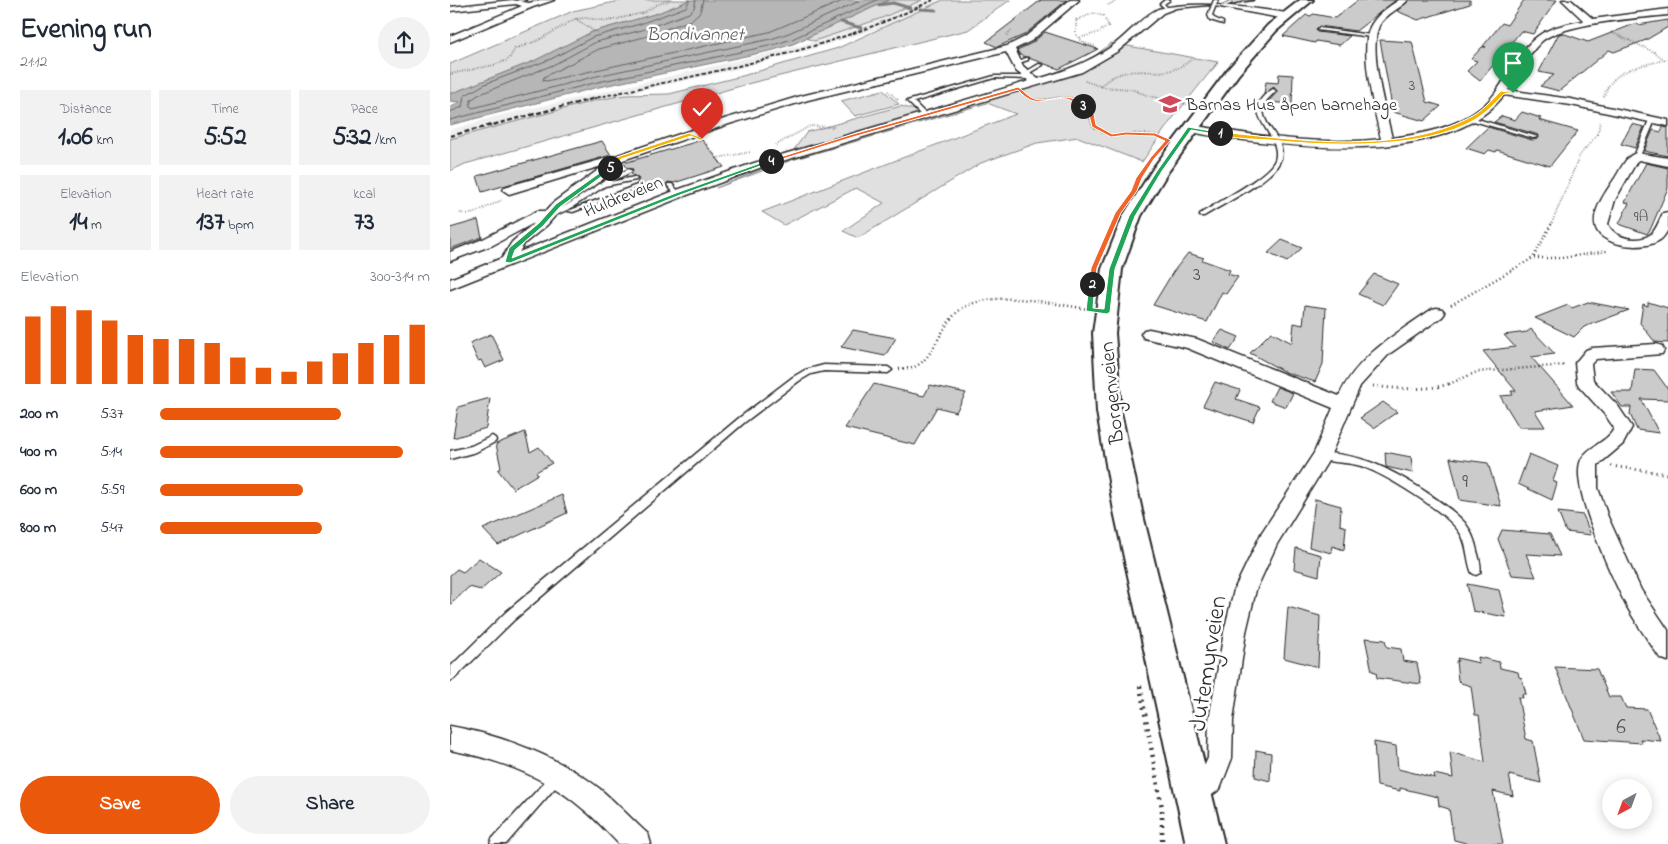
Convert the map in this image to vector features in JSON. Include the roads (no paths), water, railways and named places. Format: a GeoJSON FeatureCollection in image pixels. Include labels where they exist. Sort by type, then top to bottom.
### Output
{"type":"FeatureCollection","features":[{"type":"Feature","properties":{"kind":"street"},"geometry":{"type":"LineString","coordinates":[[450,9],[550,0]]}},
{"type":"Feature","properties":{"kind":"street","name":"Huldreveien"},"geometry":{"type":"LineString","coordinates":[[508,194],[805,98],[1010,48],[1032,35],[1075,0]]}},
{"type":"Feature","properties":{"kind":"street","name":"Borgenveien"},"geometry":{"type":"LineString","coordinates":[[1205,844],[1130,521],[1109,412],[1104,334],[1112,269],[1132,216],[1160,171],[1191,114],[1253,48],[1286,16],[1307,0]]}},
{"type":"Feature","properties":{"kind":"street"},"geometry":{"type":"LineString","coordinates":[[1387,142],[1374,67],[1371,36],[1376,24],[1387,12],[1404,0]]}},
{"type":"Feature","properties":{"kind":"street"},"geometry":{"type":"LineString","coordinates":[[1566,0],[1592,23]]}},
{"type":"Feature","properties":{"kind":"street","name":"Huldreveien"},"geometry":{"type":"LineString","coordinates":[[450,284],[508,262],[674,190],[1018,88],[1030,79],[1069,74],[1116,49],[1167,4],[1217,2],[1286,16]]}},
{"type":"Feature","properties":{"kind":"street"},"geometry":{"type":"LineString","coordinates":[[450,40],[523,3]]}},
{"type":"Feature","properties":{"kind":"street"},"geometry":{"type":"LineString","coordinates":[[1191,114],[1245,137],[1275,140],[1340,144],[1387,142],[1437,132],[1472,119],[1484,111],[1503,92],[1534,45],[1543,36],[1552,32],[1592,23],[1668,12]]}},
{"type":"Feature","properties":{"kind":"street"},"geometry":{"type":"LineString","coordinates":[[1032,35],[1047,32]]}},
{"type":"Feature","properties":{"kind":"street"},"geometry":{"type":"LineString","coordinates":[[1010,48],[1016,64],[1030,79]]}},
{"type":"Feature","properties":{"kind":"street"},"geometry":{"type":"LineString","coordinates":[[1503,92],[1571,102],[1668,123]]}},
{"type":"Feature","properties":{"kind":"street"},"geometry":{"type":"LineString","coordinates":[[1668,162],[1637,156],[1618,184],[1602,219],[1601,227],[1605,233],[1625,241],[1647,242],[1657,237],[1668,216]]}},
{"type":"Feature","properties":{"kind":"street","name":"Huldreveien"},"geometry":{"type":"LineString","coordinates":[[508,262],[512,250],[548,217],[602,181],[619,158]]}},
{"type":"Feature","properties":{"kind":"street","name":"Huldreveien"},"geometry":{"type":"LineString","coordinates":[[450,257],[488,242],[561,208]]}},
{"type":"Feature","properties":{"kind":"street","name":"Jutemyrveien"},"geometry":{"type":"LineString","coordinates":[[1193,793],[1211,780],[1220,758],[1223,710],[1235,632],[1246,590],[1269,538],[1322,456],[1352,383],[1383,350],[1437,312]]}},
{"type":"Feature","properties":{"kind":"street"},"geometry":{"type":"LineString","coordinates":[[1149,334],[1191,343],[1343,406]]}},
{"type":"Feature","properties":{"kind":"street"},"geometry":{"type":"LineString","coordinates":[[1656,350],[1592,354],[1582,364],[1585,382],[1612,411],[1623,427],[1620,438],[1613,446],[1598,453],[1588,463],[1589,488],[1598,517],[1633,597],[1668,650]]}},
{"type":"Feature","properties":{"kind":"street"},"geometry":{"type":"LineString","coordinates":[[450,738],[483,744],[558,775],[592,799],[638,844]]}},
{"type":"Feature","properties":{"kind":"lane","name":"Huldreveien"},"geometry":{"type":"LineString","coordinates":[[1217,2],[1251,0]]}},
{"type":"Feature","properties":{"kind":"lane"},"geometry":{"type":"LineString","coordinates":[[1217,2],[1210,15],[1212,19],[1221,23]]}},
{"type":"Feature","properties":{"kind":"lane"},"geometry":{"type":"LineString","coordinates":[[1319,29],[1371,36]]}},
{"type":"Feature","properties":{"kind":"lane"},"geometry":{"type":"LineString","coordinates":[[1016,64],[1026,59]]}},
{"type":"Feature","properties":{"kind":"lane"},"geometry":{"type":"LineString","coordinates":[[1030,79],[1041,64]]}},
{"type":"Feature","properties":{"kind":"lane","name":"Huldreveien"},"geometry":{"type":"LineString","coordinates":[[924,115],[910,101],[994,77],[1030,79]]}},
{"type":"Feature","properties":{"kind":"lane"},"geometry":{"type":"LineString","coordinates":[[1202,215],[1271,169],[1280,155],[1275,140],[1264,122],[1260,111],[1261,103],[1273,91]]}},
{"type":"Feature","properties":{"kind":"lane"},"geometry":{"type":"LineString","coordinates":[[1472,119],[1535,137]]}},
{"type":"Feature","properties":{"kind":"lane"},"geometry":{"type":"LineString","coordinates":[[1637,156],[1652,120]]}},
{"type":"Feature","properties":{"kind":"lane"},"geometry":{"type":"LineString","coordinates":[[602,181],[628,169]]}},
{"type":"Feature","properties":{"kind":"lane"},"geometry":{"type":"LineString","coordinates":[[602,181],[628,169]]}},
{"type":"Feature","properties":{"kind":"lane"},"geometry":{"type":"LineString","coordinates":[[602,181],[634,178]]}},
{"type":"Feature","properties":{"kind":"lane"},"geometry":{"type":"LineString","coordinates":[[561,208],[568,212],[639,186]]}},
{"type":"Feature","properties":{"kind":"lane"},"geometry":{"type":"LineString","coordinates":[[450,675],[510,616],[742,420],[796,379],[808,372],[824,368],[888,370]]}},
{"type":"Feature","properties":{"kind":"lane"},"geometry":{"type":"LineString","coordinates":[[450,455],[473,449],[492,440]]}},
{"type":"Feature","properties":{"kind":"lane"},"geometry":{"type":"LineString","coordinates":[[1322,456],[1351,460],[1375,468],[1443,509],[1462,527],[1466,534],[1476,570]]}},
{"type":"Feature","properties":{"kind":"lane"},"geometry":{"type":"LineString","coordinates":[[497,844],[558,775]]}},
{"type":"Feature","properties":{"kind":"water","name":"Bondivannet"},"geometry":{"type":"Polygon","coordinates":[[[690,0],[889,0],[793,44],[774,50],[599,87],[450,125],[450,108],[460,102],[450,101],[450,94],[534,61],[592,32],[658,13],[690,0]]]}},
{"type":"Feature","properties":{"kind":"waterway"},"geometry":{"type":"LineString","coordinates":[[878,5],[893,3],[910,8]]}},
{"type":"Feature","properties":{"kind":"waterway"},"geometry":{"type":"LineString","coordinates":[[920,9],[936,10]]}},
{"type":"Feature","properties":{"kind":"waterway"},"geometry":{"type":"LineString","coordinates":[[841,22],[861,28]]}},
{"type":"Feature","properties":{"kind":"railway"},"geometry":{"type":"LineString","coordinates":[[591,99],[722,70],[808,47],[851,34],[933,0]]}},
{"type":"Feature","properties":{"kind":"railway"},"geometry":{"type":"LineString","coordinates":[[450,136],[596,98]]}},
{"type":"Feature","properties":{"kind":"place","name":"Barnas Hus åpen barnehage"},"geometry":{"type":"Point","coordinates":[1170,104]}}]}
